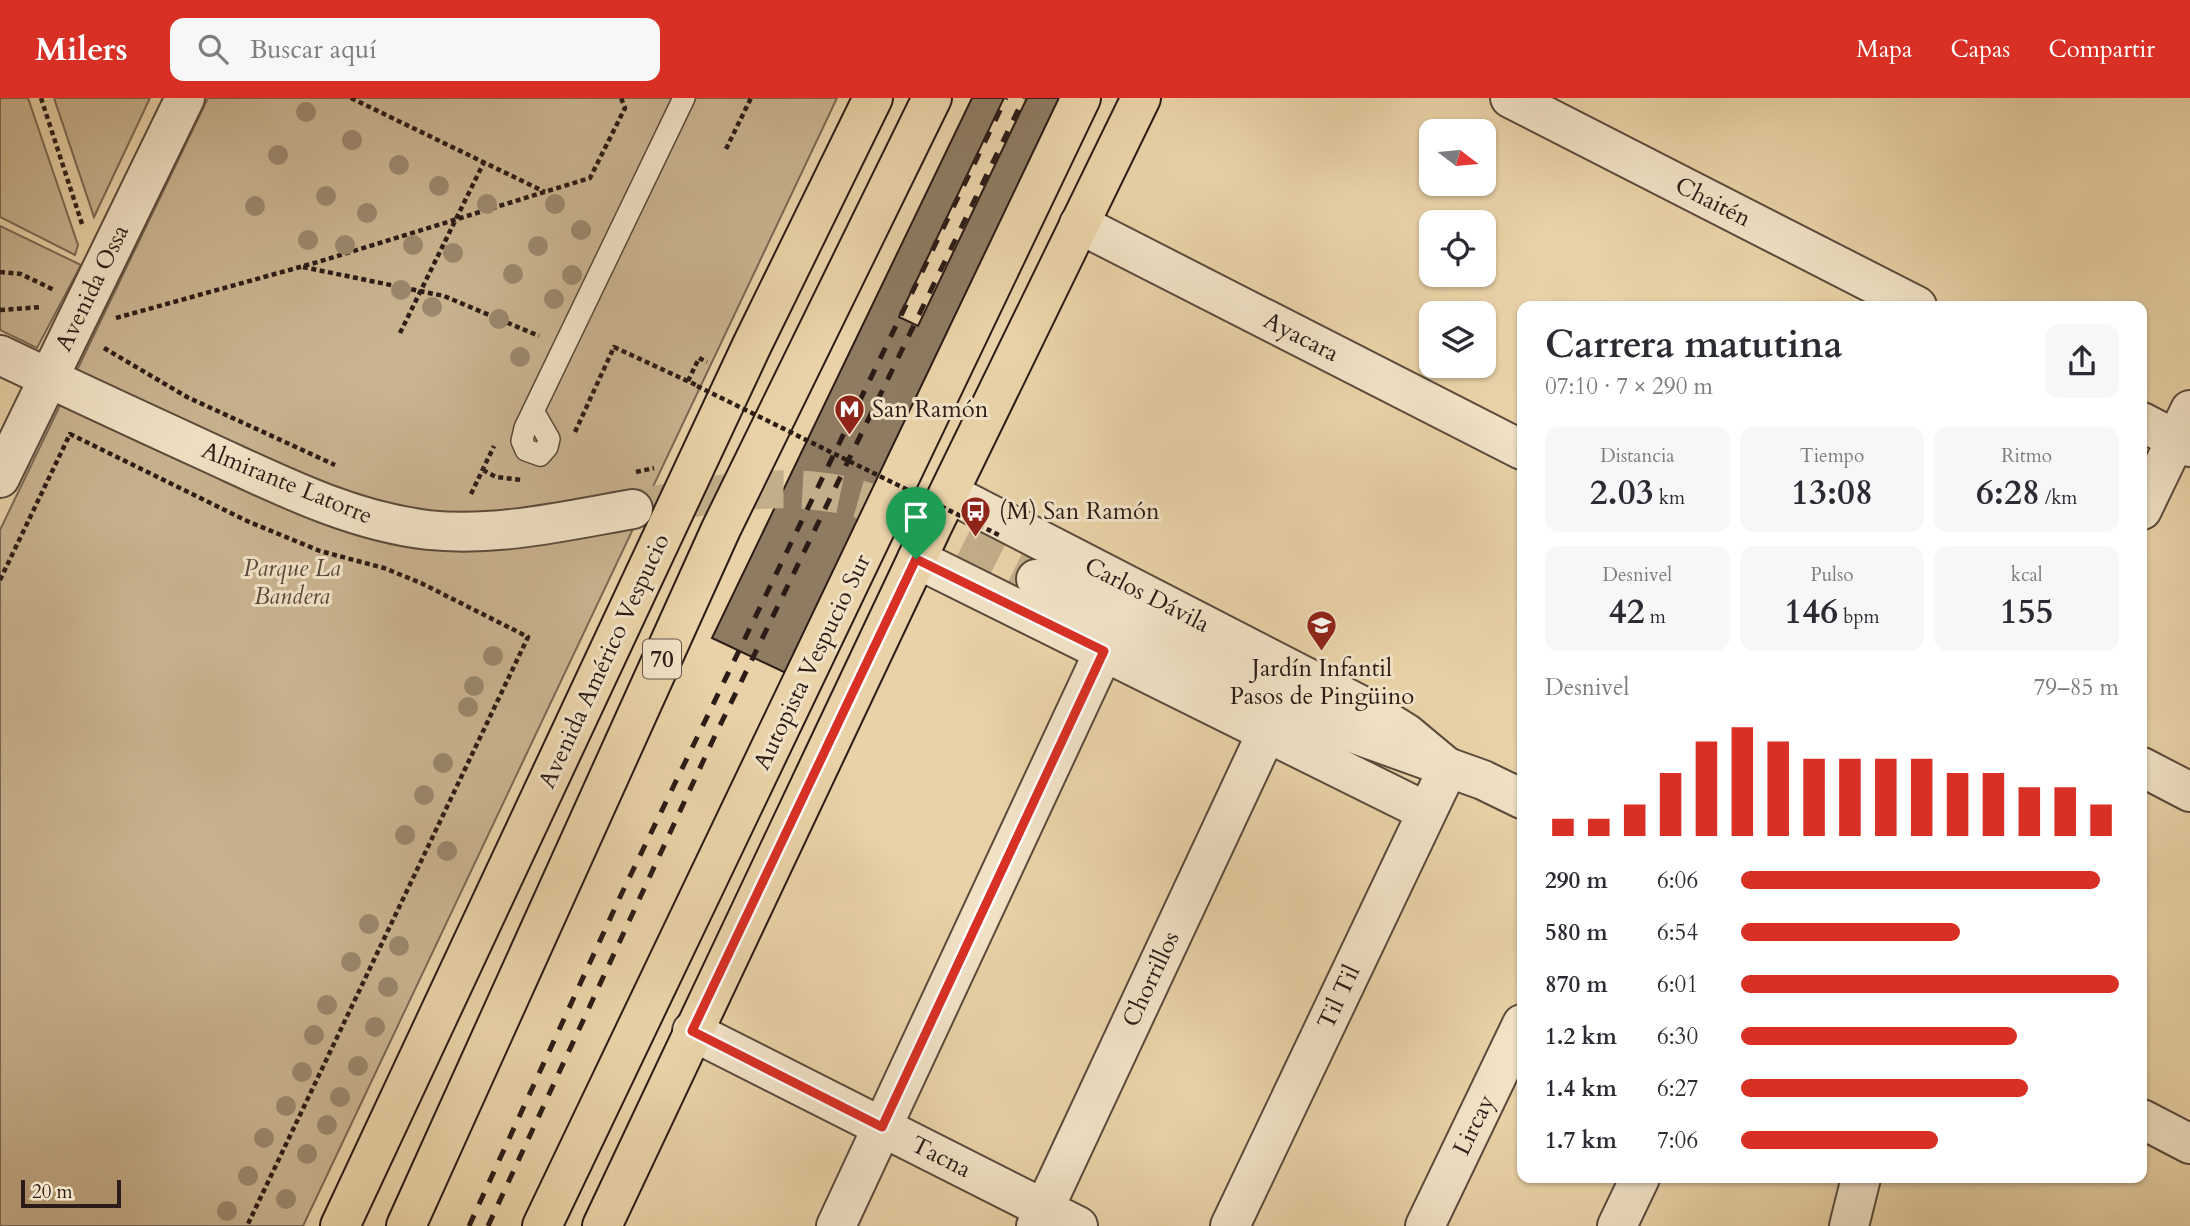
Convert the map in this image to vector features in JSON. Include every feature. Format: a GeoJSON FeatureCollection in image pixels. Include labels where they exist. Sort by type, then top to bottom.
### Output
{"type":"FeatureCollection","features":[{"type":"Feature","properties":{"kind":"main road","name":"Avenida Américo Vespucio"},"geometry":{"type":"LineString","coordinates":[[340,1226],[752,345],[873,98]]}},
{"type":"Feature","properties":{"kind":"main road","name":"70"},"geometry":{"type":"LineString","coordinates":[[406,1226],[721,529],[932,98]]}},
{"type":"Feature","properties":{"kind":"main road","name":"Autopista Vespucio Sur"},"geometry":{"type":"LineString","coordinates":[[542,1226],[1081,98]]}},
{"type":"Feature","properties":{"kind":"main road"},"geometry":{"type":"LineString","coordinates":[[602,1226],[916,559],[1141,98]]}},
{"type":"Feature","properties":{"kind":"street","name":"Avenida Ossa"},"geometry":{"type":"LineString","coordinates":[[0,478],[184,98]]}},
{"type":"Feature","properties":{"kind":"street","name":"Chaitén"},"geometry":{"type":"LineString","coordinates":[[1510,98],[1907,301]]}},
{"type":"Feature","properties":{"kind":"street","name":"Ayacara"},"geometry":{"type":"LineString","coordinates":[[1079,224],[1517,447]]}},
{"type":"Feature","properties":{"kind":"street","name":"Almirante Latorre"},"geometry":{"type":"LineString","coordinates":[[0,355],[293,491],[351,513],[389,523],[427,529],[499,531],[629,492]]}},
{"type":"Feature","properties":{"kind":"street"},"geometry":{"type":"LineString","coordinates":[[2147,423],[2185,432],[2147,501]]}},
{"type":"Feature","properties":{"kind":"street","name":"Carlos Dávila"},"geometry":{"type":"LineString","coordinates":[[949,493],[1366,708],[1406,733],[1448,768]]}},
{"type":"Feature","properties":{"kind":"street"},"geometry":{"type":"LineString","coordinates":[[916,559],[1427,812]]}},
{"type":"Feature","properties":{"kind":"street","name":"Carlos Dávila"},"geometry":{"type":"LineString","coordinates":[[1036,579],[1353,736],[1448,768],[1517,797]]}},
{"type":"Feature","properties":{"kind":"street"},"geometry":{"type":"LineString","coordinates":[[836,1226],[1104,651]]}},
{"type":"Feature","properties":{"kind":"street","name":"Chorrillos"},"geometry":{"type":"LineString","coordinates":[[1040,1217],[1266,732]]}},
{"type":"Feature","properties":{"kind":"street","name":"Til Til"},"geometry":{"type":"LineString","coordinates":[[1230,1226],[1448,768]]}},
{"type":"Feature","properties":{"kind":"street"},"geometry":{"type":"LineString","coordinates":[[2147,770],[2190,792]]}},
{"type":"Feature","properties":{"kind":"street","name":"Tacna"},"geometry":{"type":"LineString","coordinates":[[692,1031],[882,1127],[1040,1217],[1079,1226]]}},
{"type":"Feature","properties":{"kind":"street","name":"Lircay"},"geometry":{"type":"LineString","coordinates":[[1425,1226],[1517,1034]]}},
{"type":"Feature","properties":{"kind":"street"},"geometry":{"type":"LineString","coordinates":[[2147,1122],[2190,1144]]}},
{"type":"Feature","properties":{"kind":"street"},"geometry":{"type":"LineString","coordinates":[[1617,1226],[1638,1183]]}},
{"type":"Feature","properties":{"kind":"street"},"geometry":{"type":"LineString","coordinates":[[1849,1226],[1860,1183]]}},
{"type":"Feature","properties":{"kind":"lane"},"geometry":{"type":"LineString","coordinates":[[533,411],[684,98]]}},
{"type":"Feature","properties":{"kind":"path"},"geometry":{"type":"LineString","coordinates":[[40,98],[92,289],[118,319],[302,267],[590,178],[625,108],[621,98]]}},
{"type":"Feature","properties":{"kind":"path"},"geometry":{"type":"LineString","coordinates":[[351,98],[545,192]]}},
{"type":"Feature","properties":{"kind":"path"},"geometry":{"type":"LineString","coordinates":[[726,149],[751,98]]}},
{"type":"Feature","properties":{"kind":"path"},"geometry":{"type":"LineString","coordinates":[[400,333],[484,162]]}},
{"type":"Feature","properties":{"kind":"path"},"geometry":{"type":"LineString","coordinates":[[302,267],[444,296],[546,339]]}},
{"type":"Feature","properties":{"kind":"path"},"geometry":{"type":"LineString","coordinates":[[0,272],[92,289]]}},
{"type":"Feature","properties":{"kind":"path"},"geometry":{"type":"LineString","coordinates":[[614,347],[688,381],[699,358],[712,364]]}},
{"type":"Feature","properties":{"kind":"path"},"geometry":{"type":"LineString","coordinates":[[103,350],[187,397],[336,466]]}},
{"type":"Feature","properties":{"kind":"path"},"geometry":{"type":"LineString","coordinates":[[697,386],[1001,536]]}},
{"type":"Feature","properties":{"kind":"path"},"geometry":{"type":"LineString","coordinates":[[0,580],[70,435],[247,521],[320,551],[384,568],[421,583],[528,637],[247,1226]]}},
{"type":"Feature","properties":{"kind":"path"},"geometry":{"type":"LineString","coordinates":[[629,492],[663,465]]}},
{"type":"Feature","properties":{"kind":"path"},"geometry":{"type":"LineString","coordinates":[[468,500],[482,500]]}},
{"type":"Feature","properties":{"kind":"green space"},"geometry":{"type":"Polygon","coordinates":[[[0,98],[28,98],[78,245],[75,255],[0,217],[0,98]]]}},
{"type":"Feature","properties":{"kind":"green space"},"geometry":{"type":"Polygon","coordinates":[[[54,98],[150,98],[94,217],[54,98]]]}},
{"type":"Feature","properties":{"kind":"green space","name":"Parque La Bandera"},"geometry":{"type":"Polygon","coordinates":[[[208,98],[837,98],[303,1226],[0,1226],[0,530],[208,98]]]}},
{"type":"Feature","properties":{"kind":"green space"},"geometry":{"type":"Polygon","coordinates":[[[0,226],[81,265],[37,348],[0,330],[0,226]]]}},
{"type":"Feature","properties":{"kind":"building"},"geometry":{"type":"Polygon","coordinates":[[[972,98],[1004,98],[899,317],[918,326],[1027,98],[1065,98],[788,674],[712,638],[972,98]]]}},
{"type":"Feature","properties":{"kind":"tunnel"},"geometry":{"type":"LineString","coordinates":[[633,509],[742,491],[797,489],[824,492],[851,497],[899,513],[1036,579]]}},
{"type":"Feature","properties":{"kind":"railway"},"geometry":{"type":"LineString","coordinates":[[469,1226],[620,897],[1006,98]]}},
{"type":"Feature","properties":{"kind":"railway"},"geometry":{"type":"LineString","coordinates":[[488,1226],[712,742],[1024,98]]}},
{"type":"Feature","properties":{"kind":"place","name":"San Ramón"},"geometry":{"type":"Point","coordinates":[849,436]}},
{"type":"Feature","properties":{"kind":"place","name":"(M) San Ramón"},"geometry":{"type":"Point","coordinates":[976,538]}},
{"type":"Feature","properties":{"kind":"place","name":"Jardín Infantil Pasos de Pingüino"},"geometry":{"type":"Point","coordinates":[1322,653]}},
{"type":"Feature","properties":{"kind":"route"},"geometry":{"type":"LineString","coordinates":[[916,559],[1104,651],[882,1127],[692,1031],[916,559]]}}]}
